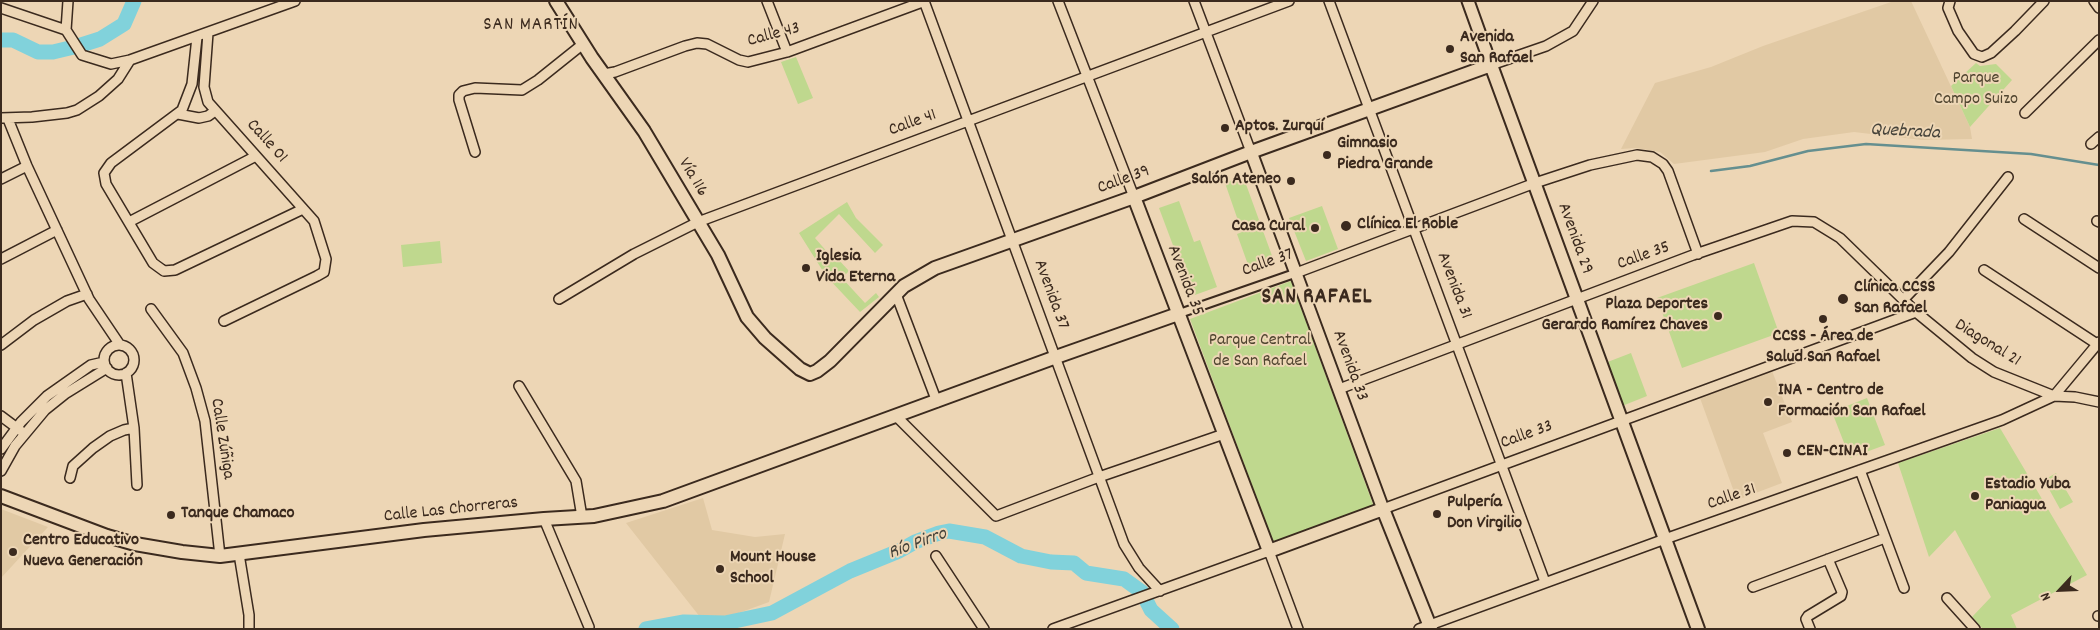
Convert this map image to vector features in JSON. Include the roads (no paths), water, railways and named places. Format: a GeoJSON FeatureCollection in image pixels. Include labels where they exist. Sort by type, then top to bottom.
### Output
{"type":"FeatureCollection","features":[{"type":"Feature","properties":{"kind":"main road","name":"Vía 116"},"geometry":{"type":"LineString","coordinates":[[556,1],[583,44],[644,131],[718,255],[747,317],[765,338],[800,369]]}},
{"type":"Feature","properties":{"kind":"main road","name":"Calle 39"},"geometry":{"type":"LineString","coordinates":[[800,369],[810,374],[818,371],[896,294],[923,273],[1491,65]]}},
{"type":"Feature","properties":{"kind":"main road","name":"Avenida 29"},"geometry":{"type":"LineString","coordinates":[[1491,65],[1698,629]]}},
{"type":"Feature","properties":{"kind":"main road","name":"Avenida 35"},"geometry":{"type":"LineString","coordinates":[[1134,197],[1269,551]]}},
{"type":"Feature","properties":{"kind":"main road","name":"Calle 37"},"geometry":{"type":"LineString","coordinates":[[897,417],[1056,357],[1178,314]]}},
{"type":"Feature","properties":{"kind":"main road","name":"Calle Las Chorreras"},"geometry":{"type":"LineString","coordinates":[[1,496],[99,533],[135,544],[220,556],[424,530],[582,517],[619,512],[664,501],[897,417]]}},
{"type":"Feature","properties":{"kind":"main road","name":"Calle 33"},"geometry":{"type":"LineString","coordinates":[[1269,551],[1383,509]]}},
{"type":"Feature","properties":{"kind":"main road","name":"Avenida 33"},"geometry":{"type":"LineString","coordinates":[[1383,509],[1427,627]]}},
{"type":"Feature","properties":{"kind":"street"},"geometry":{"type":"LineString","coordinates":[[68,1],[69,33],[79,52],[103,63],[111,64],[130,60],[295,1]]}},
{"type":"Feature","properties":{"kind":"street"},"geometry":{"type":"LineString","coordinates":[[767,1],[787,52]]}},
{"type":"Feature","properties":{"kind":"street","name":"Calle 43"},"geometry":{"type":"LineString","coordinates":[[604,74],[615,72],[685,46],[697,44],[707,44],[739,60],[748,62],[787,52],[924,1]]}},
{"type":"Feature","properties":{"kind":"street","name":"Avenida 37"},"geometry":{"type":"LineString","coordinates":[[924,1],[1127,549],[1156,593]]}},
{"type":"Feature","properties":{"kind":"street","name":"Avenida 35"},"geometry":{"type":"LineString","coordinates":[[1058,1],[1134,197]]}},
{"type":"Feature","properties":{"kind":"street","name":"Avenida 33"},"geometry":{"type":"LineString","coordinates":[[1194,1],[1383,509]]}},
{"type":"Feature","properties":{"kind":"street","name":"Calle 41"},"geometry":{"type":"LineString","coordinates":[[558,299],[634,254],[698,222],[814,177],[1088,78],[1289,1]]}},
{"type":"Feature","properties":{"kind":"street","name":"Avenida 31"},"geometry":{"type":"LineString","coordinates":[[1329,1],[1545,582]]}},
{"type":"Feature","properties":{"kind":"street","name":"Avenida 29"},"geometry":{"type":"LineString","coordinates":[[1468,1],[1491,65]]}},
{"type":"Feature","properties":{"kind":"street"},"geometry":{"type":"LineString","coordinates":[[1491,65],[1546,46],[1573,31],[1593,1]]}},
{"type":"Feature","properties":{"kind":"street"},"geometry":{"type":"LineString","coordinates":[[1950,1],[1948,8],[1958,31],[1974,54],[1982,57],[1991,53],[2009,37],[2044,1]]}},
{"type":"Feature","properties":{"kind":"street"},"geometry":{"type":"LineString","coordinates":[[2094,2],[2099,8]]}},
{"type":"Feature","properties":{"kind":"street"},"geometry":{"type":"LineString","coordinates":[[1,8],[69,33]]}},
{"type":"Feature","properties":{"kind":"street","name":"Calle 01"},"geometry":{"type":"LineString","coordinates":[[208,33],[205,94],[208,102],[214,111],[314,221],[326,259],[324,272],[224,322]]}},
{"type":"Feature","properties":{"kind":"street"},"geometry":{"type":"LineString","coordinates":[[197,37],[192,84],[182,110],[110,163],[104,172],[106,184],[153,263],[164,271],[175,270],[303,209]]}},
{"type":"Feature","properties":{"kind":"street"},"geometry":{"type":"LineString","coordinates":[[2025,113],[2099,40]]}},
{"type":"Feature","properties":{"kind":"street"},"geometry":{"type":"LineString","coordinates":[[476,152],[459,95],[463,91],[475,88],[522,90],[538,80],[583,44]]}},
{"type":"Feature","properties":{"kind":"street"},"geometry":{"type":"LineString","coordinates":[[1,450],[21,431],[47,396],[64,383],[91,365],[106,365],[117,375],[126,373],[133,366],[134,357],[129,348],[120,345],[87,294],[4,118],[58,114],[77,110],[99,96],[118,79],[130,60]]}},
{"type":"Feature","properties":{"kind":"street"},"geometry":{"type":"LineString","coordinates":[[178,114],[199,118],[208,116],[214,111]]}},
{"type":"Feature","properties":{"kind":"street"},"geometry":{"type":"LineString","coordinates":[[2091,144],[2099,137]]}},
{"type":"Feature","properties":{"kind":"street"},"geometry":{"type":"LineString","coordinates":[[129,222],[256,156]]}},
{"type":"Feature","properties":{"kind":"street","name":"Calle 37"},"geometry":{"type":"LineString","coordinates":[[1178,314],[1296,273],[1413,227],[1535,183],[1590,164],[1625,156],[1652,157],[1663,164],[1668,171],[1698,254]]}},
{"type":"Feature","properties":{"kind":"street"},"geometry":{"type":"LineString","coordinates":[[1,179],[27,166]]}},
{"type":"Feature","properties":{"kind":"street"},"geometry":{"type":"LineString","coordinates":[[1904,299],[1949,252],[2008,176]]}},
{"type":"Feature","properties":{"kind":"street"},"geometry":{"type":"LineString","coordinates":[[2024,219],[2099,268]]}},
{"type":"Feature","properties":{"kind":"street","name":"Calle 35"},"geometry":{"type":"LineString","coordinates":[[1339,389],[1698,254],[1792,221]]}},
{"type":"Feature","properties":{"kind":"street","name":"Diagonal 21"},"geometry":{"type":"LineString","coordinates":[[1792,221],[1814,222],[1840,238],[1916,312],[1972,358],[1994,372],[2054,396]]}},
{"type":"Feature","properties":{"kind":"street"},"geometry":{"type":"LineString","coordinates":[[1,259],[57,230]]}},
{"type":"Feature","properties":{"kind":"street"},"geometry":{"type":"LineString","coordinates":[[1984,270],[2098,343],[2054,396]]}},
{"type":"Feature","properties":{"kind":"street"},"geometry":{"type":"LineString","coordinates":[[1,345],[34,320],[67,301],[87,294]]}},
{"type":"Feature","properties":{"kind":"street"},"geometry":{"type":"LineString","coordinates":[[896,294],[937,402]]}},
{"type":"Feature","properties":{"kind":"street","name":"Calle Zúñiga"},"geometry":{"type":"LineString","coordinates":[[151,309],[183,354],[196,388],[205,421],[220,556]]}},
{"type":"Feature","properties":{"kind":"street","name":"Calle 33"},"geometry":{"type":"LineString","coordinates":[[1383,509],[1916,312]]}},
{"type":"Feature","properties":{"kind":"street"},"geometry":{"type":"LineString","coordinates":[[106,365],[108,350],[120,345]]}},
{"type":"Feature","properties":{"kind":"street"},"geometry":{"type":"LineString","coordinates":[[126,373],[134,428],[137,485]]}},
{"type":"Feature","properties":{"kind":"street"},"geometry":{"type":"LineString","coordinates":[[519,386],[576,482],[582,517]]}},
{"type":"Feature","properties":{"kind":"street"},"geometry":{"type":"LineString","coordinates":[[2054,396],[2075,397],[2099,402]]}},
{"type":"Feature","properties":{"kind":"street","name":"Calle 31"},"geometry":{"type":"LineString","coordinates":[[1427,627],[1545,582],[2002,420],[2054,396]]}},
{"type":"Feature","properties":{"kind":"street"},"geometry":{"type":"LineString","coordinates":[[1,416],[21,431]]}},
{"type":"Feature","properties":{"kind":"street"},"geometry":{"type":"LineString","coordinates":[[897,417],[994,516],[1224,434]]}},
{"type":"Feature","properties":{"kind":"street"},"geometry":{"type":"LineString","coordinates":[[70,478],[74,466],[93,448],[110,436],[134,428]]}},
{"type":"Feature","properties":{"kind":"street"},"geometry":{"type":"LineString","coordinates":[[1,471],[21,431]]}},
{"type":"Feature","properties":{"kind":"street"},"geometry":{"type":"LineString","coordinates":[[1860,470],[1904,588]]}},
{"type":"Feature","properties":{"kind":"street"},"geometry":{"type":"LineString","coordinates":[[544,519],[589,627]]}},
{"type":"Feature","properties":{"kind":"street"},"geometry":{"type":"LineString","coordinates":[[1753,587],[1885,538]]}},
{"type":"Feature","properties":{"kind":"street","name":"Avenida 35"},"geometry":{"type":"LineString","coordinates":[[1269,551],[1298,629]]}},
{"type":"Feature","properties":{"kind":"street","name":"Calle 33"},"geometry":{"type":"LineString","coordinates":[[1053,629],[1068,626],[1269,551]]}},
{"type":"Feature","properties":{"kind":"street"},"geometry":{"type":"LineString","coordinates":[[239,554],[249,615],[249,629]]}},
{"type":"Feature","properties":{"kind":"street"},"geometry":{"type":"LineString","coordinates":[[936,556],[984,629]]}},
{"type":"Feature","properties":{"kind":"street"},"geometry":{"type":"LineString","coordinates":[[1810,629],[1806,619],[1808,616],[1841,596],[1842,592],[1828,559]]}},
{"type":"Feature","properties":{"kind":"street"},"geometry":{"type":"LineString","coordinates":[[1946,598],[1975,629]]}},
{"type":"Feature","properties":{"kind":"waterway"},"geometry":{"type":"LineString","coordinates":[[1,40],[13,40],[38,52],[53,52],[78,46],[100,39],[124,24],[134,1]]}},
{"type":"Feature","properties":{"kind":"waterway","name":"Quebrada"},"geometry":{"type":"LineString","coordinates":[[1711,171],[1750,166],[1808,151],[1866,144],[2031,154],[2099,165]]}},
{"type":"Feature","properties":{"kind":"waterway","name":"Río Pirro"},"geometry":{"type":"LineString","coordinates":[[646,629],[684,622],[725,623],[772,613],[850,571],[899,551],[915,542],[949,531],[985,537],[1021,556],[1051,562],[1074,563],[1086,573],[1124,579],[1142,592],[1151,610],[1172,629]]}},
{"type":"Feature","properties":{"kind":"place","name":"Avenida San Rafael"},"geometry":{"type":"Point","coordinates":[1450,49]}},
{"type":"Feature","properties":{"kind":"place","name":"Aptos. Zurquí"},"geometry":{"type":"Point","coordinates":[1225,128]}},
{"type":"Feature","properties":{"kind":"place","name":"Gimnasio Piedra Grande"},"geometry":{"type":"Point","coordinates":[1327,155]}},
{"type":"Feature","properties":{"kind":"place","name":"Salón Ateneo"},"geometry":{"type":"Point","coordinates":[1291,181]}},
{"type":"Feature","properties":{"kind":"place","name":"Clínica El Roble"},"geometry":{"type":"Point","coordinates":[1346,226]}},
{"type":"Feature","properties":{"kind":"place","name":"Casa Cural"},"geometry":{"type":"Point","coordinates":[1315,228]}},
{"type":"Feature","properties":{"kind":"place","name":"Iglesia Vida Eterna"},"geometry":{"type":"Point","coordinates":[806,268]}},
{"type":"Feature","properties":{"kind":"place","name":"Clínica CCSS San Rafael"},"geometry":{"type":"Point","coordinates":[1843,299]}},
{"type":"Feature","properties":{"kind":"place","name":"Plaza Deportes Gerardo Ramírez Chaves"},"geometry":{"type":"Point","coordinates":[1718,316]}},
{"type":"Feature","properties":{"kind":"place","name":"CCSS - Área de Salud San Rafael"},"geometry":{"type":"Point","coordinates":[1823,319]}},
{"type":"Feature","properties":{"kind":"place","name":"INA - Centro de Formación San Rafael"},"geometry":{"type":"Point","coordinates":[1768,402]}},
{"type":"Feature","properties":{"kind":"place","name":"CEN-CINAI"},"geometry":{"type":"Point","coordinates":[1787,453]}},
{"type":"Feature","properties":{"kind":"place","name":"Estadio Yuba Paniagua"},"geometry":{"type":"Point","coordinates":[1975,496]}},
{"type":"Feature","properties":{"kind":"place","name":"Pulpería Don Virgilio"},"geometry":{"type":"Point","coordinates":[1437,514]}},
{"type":"Feature","properties":{"kind":"place","name":"Tanque Chamaco"},"geometry":{"type":"Point","coordinates":[171,515]}},
{"type":"Feature","properties":{"kind":"place","name":"Centro Educativo Nueva Generación"},"geometry":{"type":"Point","coordinates":[13,552]}},
{"type":"Feature","properties":{"kind":"place","name":"Mount House School"},"geometry":{"type":"Point","coordinates":[720,569]}},
{"type":"Feature","properties":{"kind":"district","name":"SAN MARTÍN"},"geometry":{"type":"Point","coordinates":[531,26]}},
{"type":"Feature","properties":{"kind":"district","name":"SAN RAFAEL"},"geometry":{"type":"Point","coordinates":[1317,299]}},
{"type":"Feature","properties":{"kind":"park label","name":"Parque Campo Suizo"},"geometry":{"type":"Point","coordinates":[1976,90]}},
{"type":"Feature","properties":{"kind":"park label","name":"Parque Central de San Rafael"},"geometry":{"type":"Point","coordinates":[1260,352]}}]}
